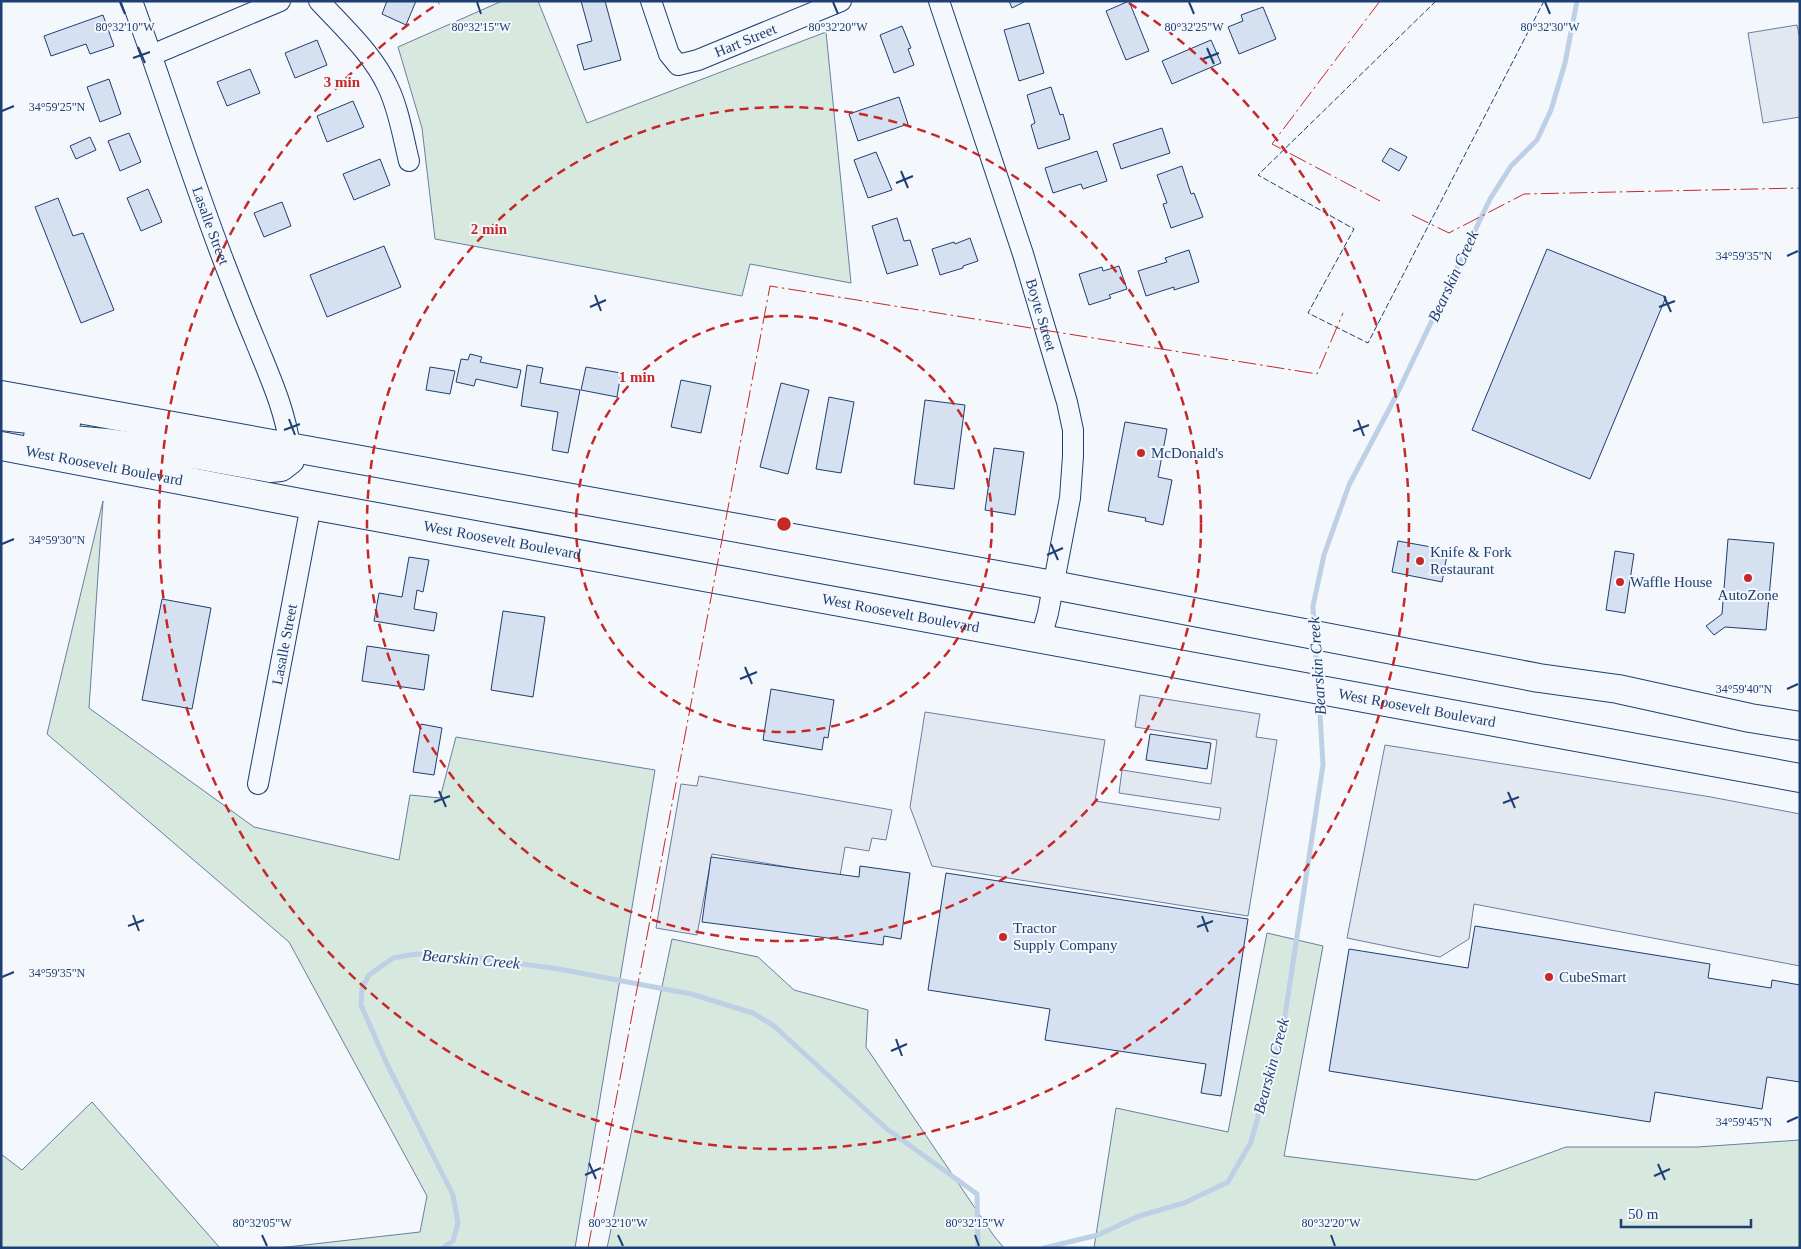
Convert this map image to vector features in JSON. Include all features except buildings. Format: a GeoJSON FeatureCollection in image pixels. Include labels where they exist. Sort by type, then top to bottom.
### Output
{"type":"FeatureCollection","features":[{"type":"Feature","properties":{"kind":"highway"},"geometry":{"type":"LineString","coordinates":[[1,395],[1053,585],[1539,678],[1618,689],[1750,718],[1800,726]]}},
{"type":"Feature","properties":{"kind":"highway"},"geometry":{"type":"LineString","coordinates":[[1,416],[68,423],[104,424],[144,421]]}},
{"type":"Feature","properties":{"kind":"highway"},"geometry":{"type":"LineString","coordinates":[[1,436],[106,443],[198,455],[270,468],[281,467],[290,460],[290,447]]}},
{"type":"Feature","properties":{"kind":"highway","name":"West Roosevelt Boulevard"},"geometry":{"type":"LineString","coordinates":[[1,446],[311,505],[1800,778]]}},
{"type":"Feature","properties":{"kind":"street","name":"Lasalle Street"},"geometry":{"type":"LineString","coordinates":[[132,1],[214,236],[274,387],[288,427],[290,447]]}},
{"type":"Feature","properties":{"kind":"street"},"geometry":{"type":"LineString","coordinates":[[152,55],[280,1]]}},
{"type":"Feature","properties":{"kind":"street"},"geometry":{"type":"LineString","coordinates":[[319,1],[371,58],[388,87],[396,109],[409,161]]}},
{"type":"Feature","properties":{"kind":"street","name":"Hart Street"},"geometry":{"type":"LineString","coordinates":[[651,1],[669,54],[678,65],[698,60],[841,1]]}},
{"type":"Feature","properties":{"kind":"street","name":"Boyte Street"},"geometry":{"type":"LineString","coordinates":[[939,1],[1023,254],[1067,402],[1072,430],[1073,465],[1065,530],[1041,638]]}},
{"type":"Feature","properties":{"kind":"street","name":"Lasalle Street"},"geometry":{"type":"LineString","coordinates":[[258,784],[311,505]]}},
{"type":"Feature","properties":{"kind":"shaded area"},"geometry":{"type":"Polygon","coordinates":[[[502,1],[538,1],[587,123],[826,32],[851,283],[750,264],[742,296],[435,239],[422,128],[398,47],[502,1]]]}},
{"type":"Feature","properties":{"kind":"shaded area"},"geometry":{"type":"Polygon","coordinates":[[[1797,25],[1800,39],[1800,117],[1763,123],[1748,33],[1797,25]]]}},
{"type":"Feature","properties":{"kind":"shaded area"},"geometry":{"type":"Polygon","coordinates":[[[103,501],[89,708],[254,827],[399,860],[410,795],[440,798],[456,737],[655,770],[575,1248],[278,1248],[420,1232],[427,1196],[289,942],[47,734],[103,501]]]}},
{"type":"Feature","properties":{"kind":"shaded area"},"geometry":{"type":"Polygon","coordinates":[[[1140,695],[1260,714],[1256,737],[1277,740],[1248,916],[932,866],[910,807],[925,712],[1105,740],[1095,801],[1219,820],[1221,808],[1119,793],[1122,770],[1211,784],[1217,740],[1135,727],[1140,695]]]}},
{"type":"Feature","properties":{"kind":"shaded area"},"geometry":{"type":"Polygon","coordinates":[[[1385,745],[1711,797],[1800,814],[1800,966],[1474,904],[1469,939],[1440,957],[1347,938],[1385,745]]]}},
{"type":"Feature","properties":{"kind":"shaded area"},"geometry":{"type":"Polygon","coordinates":[[[699,776],[892,810],[886,840],[872,838],[869,851],[845,847],[840,876],[712,854],[697,935],[656,928],[681,784],[697,786],[699,776]]]}},
{"type":"Feature","properties":{"kind":"shaded area"},"geometry":{"type":"Polygon","coordinates":[[[1267,933],[1323,946],[1284,1156],[1476,1180],[1566,1147],[1697,1147],[1800,1140],[1800,1248],[1094,1248],[1116,1108],[1228,1132],[1267,933]]]}},
{"type":"Feature","properties":{"kind":"shaded area"},"geometry":{"type":"Polygon","coordinates":[[[672,939],[758,957],[794,990],[868,1010],[866,1047],[1004,1248],[607,1248],[672,939]]]}},
{"type":"Feature","properties":{"kind":"shaded area"},"geometry":{"type":"Polygon","coordinates":[[[92,1102],[220,1248],[1,1248],[1,1154],[22,1170],[92,1102]]]}},
{"type":"Feature","properties":{"kind":"waterway","name":"Bearskin Creek"},"geometry":{"type":"LineString","coordinates":[[1314,627],[1313,606],[1324,555],[1349,485],[1396,396],[1490,199],[1511,166],[1537,140],[1551,110],[1565,63],[1577,1]]}},
{"type":"Feature","properties":{"kind":"waterway","name":"Bearskin Creek"},"geometry":{"type":"LineString","coordinates":[[1315,642],[1318,681]]}},
{"type":"Feature","properties":{"kind":"waterway","name":"Bearskin Creek"},"geometry":{"type":"LineString","coordinates":[[1044,1248],[1098,1235],[1139,1216],[1184,1203],[1228,1182],[1251,1142],[1284,1022],[1323,765],[1319,697]]}},
{"type":"Feature","properties":{"kind":"waterway","name":"Bearskin Creek"},"geometry":{"type":"LineString","coordinates":[[443,1248],[453,1241],[458,1223],[453,1195],[386,1062],[361,1005],[362,988],[369,975],[393,958],[416,954],[479,958],[559,969],[691,994],[753,1013],[774,1026],[887,1129],[977,1194],[978,1248]]}},
{"type":"Feature","properties":{"kind":"fence"},"geometry":{"type":"LineString","coordinates":[[1436,1],[1258,175],[1354,229],[1308,313],[1368,343],[1544,1]]}},
{"type":"Feature","properties":{"kind":"power"},"geometry":{"type":"LineString","coordinates":[[1380,1],[1272,144],[1380,201]]}},
{"type":"Feature","properties":{"kind":"power"},"geometry":{"type":"LineString","coordinates":[[1412,215],[1449,233],[1524,194],[1800,188]]}},
{"type":"Feature","properties":{"kind":"power"},"geometry":{"type":"LineString","coordinates":[[588,1248],[770,286],[1317,374],[1343,313]]}},
{"type":"Feature","properties":{"kind":"place","name":"McDonald's"},"geometry":{"type":"Point","coordinates":[1141,453]}},
{"type":"Feature","properties":{"kind":"place","name":"Knife & Fork Restaurant"},"geometry":{"type":"Point","coordinates":[1420,561]}},
{"type":"Feature","properties":{"kind":"place","name":"AutoZone"},"geometry":{"type":"Point","coordinates":[1748,578]}},
{"type":"Feature","properties":{"kind":"place","name":"Waffle House"},"geometry":{"type":"Point","coordinates":[1620,582]}},
{"type":"Feature","properties":{"kind":"place","name":"Tractor Supply Company"},"geometry":{"type":"Point","coordinates":[1003,937]}},
{"type":"Feature","properties":{"kind":"place","name":"CubeSmart"},"geometry":{"type":"Point","coordinates":[1549,977]}}]}
